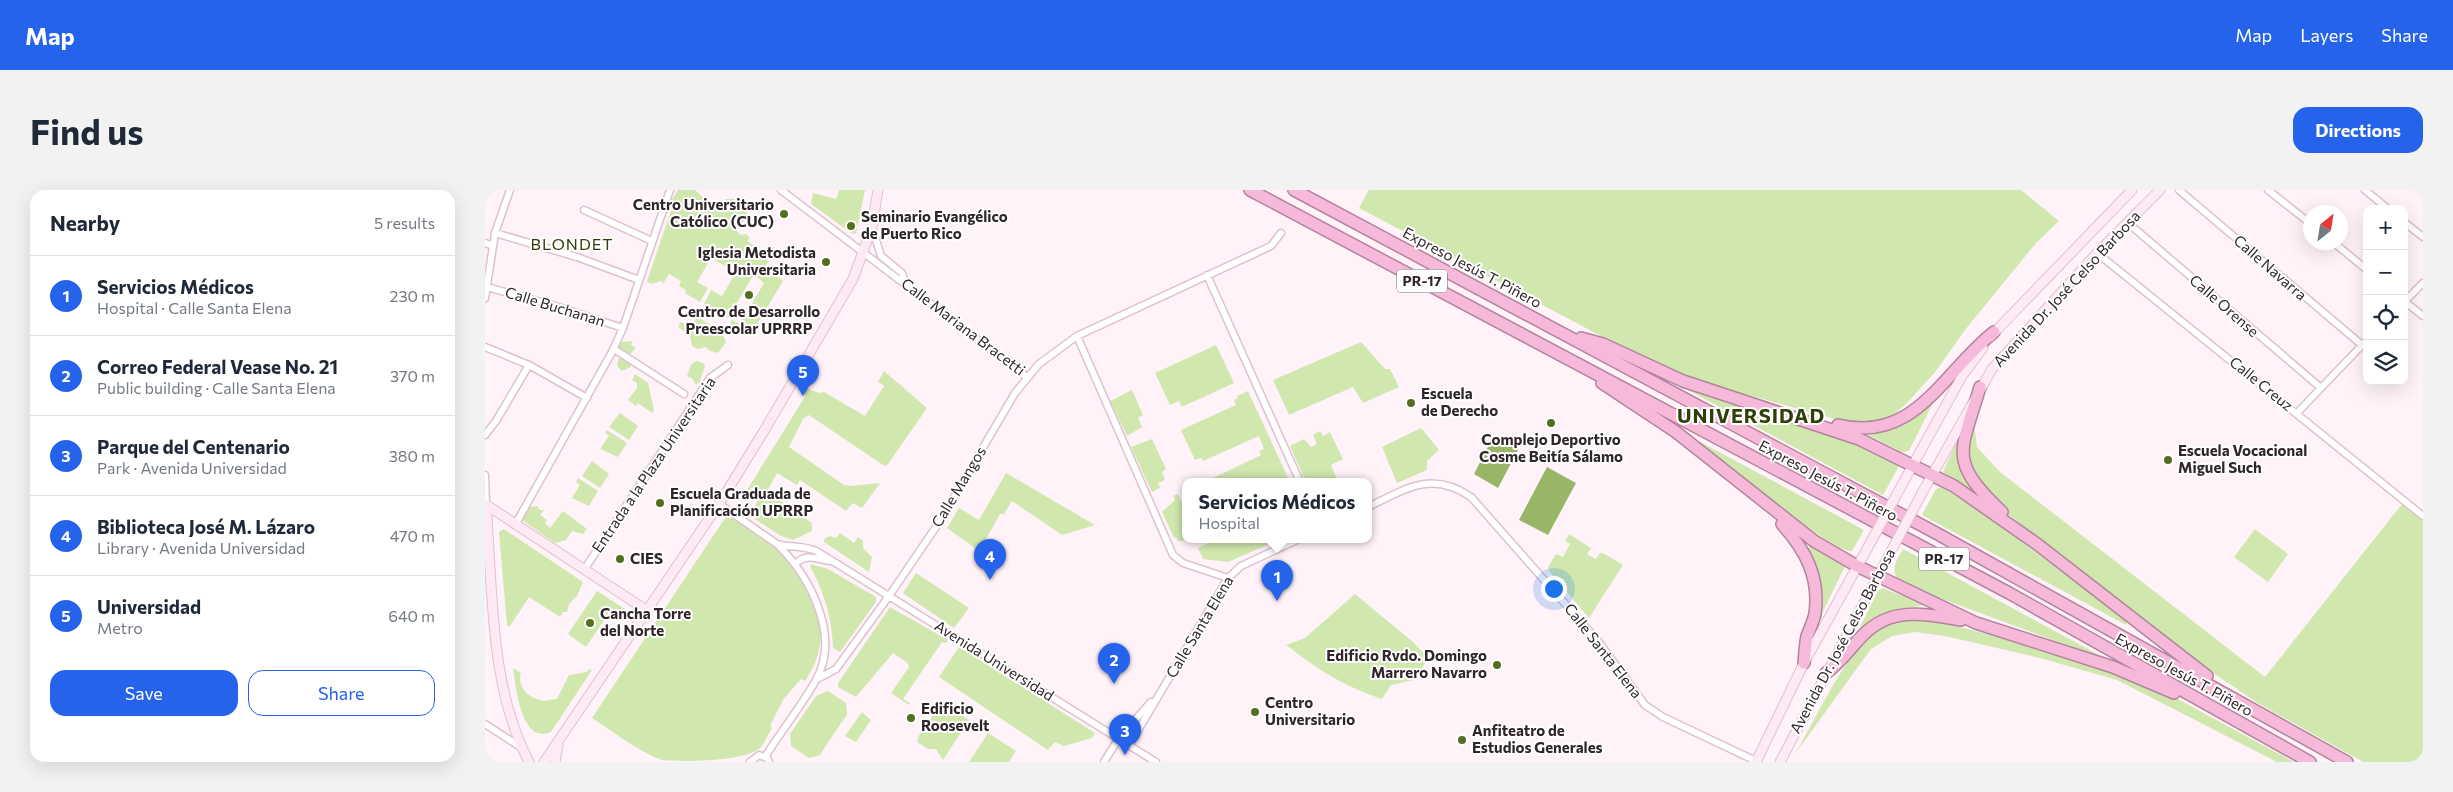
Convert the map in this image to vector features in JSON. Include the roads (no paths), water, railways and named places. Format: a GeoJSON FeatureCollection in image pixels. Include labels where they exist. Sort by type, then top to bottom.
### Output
{"type":"FeatureCollection","features":[{"type":"Feature","properties":{"kind":"highway"},"geometry":{"type":"LineString","coordinates":[[1238,190],[1270,200]]}},
{"type":"Feature","properties":{"kind":"highway","name":"Expreso Jesús T. Piñero"},"geometry":{"type":"LineString","coordinates":[[1250,190],[2009,593],[2225,716],[2310,762]]}},
{"type":"Feature","properties":{"kind":"highway","name":"Expreso Jesús T. Piñero"},"geometry":{"type":"LineString","coordinates":[[1294,190],[1936,533],[2347,762]]}},
{"type":"Feature","properties":{"kind":"highway"},"geometry":{"type":"LineString","coordinates":[[1557,331],[1603,344],[1683,381],[1859,439],[1912,464],[1973,498],[2037,544],[2236,699]]}},
{"type":"Feature","properties":{"kind":"highway"},"geometry":{"type":"LineString","coordinates":[[1809,421],[1864,429],[1882,428],[1894,424],[1916,409],[1994,332]]}},
{"type":"Feature","properties":{"kind":"highway"},"geometry":{"type":"LineString","coordinates":[[1575,362],[1619,396],[1653,415],[1683,437],[1764,504],[1814,541],[1878,577],[1976,623]]}},
{"type":"Feature","properties":{"kind":"highway"},"geometry":{"type":"LineString","coordinates":[[1980,387],[1963,437],[1964,463],[1981,491],[2037,544]]}},
{"type":"Feature","properties":{"kind":"highway"},"geometry":{"type":"LineString","coordinates":[[1764,504],[1805,552],[1815,582],[1817,593],[1814,617],[1807,638],[1804,663]]}},
{"type":"Feature","properties":{"kind":"highway"},"geometry":{"type":"LineString","coordinates":[[1826,674],[1839,663],[1864,634],[1881,622],[1897,616],[1918,612],[1976,623],[2113,667],[2225,716]]}},
{"type":"Feature","properties":{"kind":"main road"},"geometry":{"type":"LineString","coordinates":[[544,762],[719,504],[853,279],[872,228],[878,190]]}},
{"type":"Feature","properties":{"kind":"main road","name":"Avenida Dr. José Celso Barbosa"},"geometry":{"type":"LineString","coordinates":[[1757,762],[1804,663],[1962,376],[1994,332],[2132,190]]}},
{"type":"Feature","properties":{"kind":"main road","name":"Avenida Dr. José Celso Barbosa"},"geometry":{"type":"LineString","coordinates":[[1780,762],[1980,387],[2004,354],[2097,253],[2160,190]]}},
{"type":"Feature","properties":{"kind":"main road"},"geometry":{"type":"LineString","coordinates":[[486,504],[646,610]]}},
{"type":"Feature","properties":{"kind":"main road"},"geometry":{"type":"LineString","coordinates":[[486,504],[501,681],[511,719],[529,762]]}},
{"type":"Feature","properties":{"kind":"main road"},"geometry":{"type":"LineString","coordinates":[[555,762],[559,741]]}},
{"type":"Feature","properties":{"kind":"street"},"geometry":{"type":"LineString","coordinates":[[485,298],[495,233],[510,190]]}},
{"type":"Feature","properties":{"kind":"street"},"geometry":{"type":"LineString","coordinates":[[515,525],[614,349],[623,328],[669,190]]}},
{"type":"Feature","properties":{"kind":"street","name":"Calle Mariana Bracetti"},"geometry":{"type":"LineString","coordinates":[[781,190],[1027,378],[1039,364],[1077,336],[1271,246],[1281,233]]}},
{"type":"Feature","properties":{"kind":"street","name":"Calle Navarra"},"geometry":{"type":"LineString","coordinates":[[2179,190],[2363,340]]}},
{"type":"Feature","properties":{"kind":"street"},"geometry":{"type":"LineString","coordinates":[[2269,190],[2303,218]]}},
{"type":"Feature","properties":{"kind":"street"},"geometry":{"type":"LineString","coordinates":[[2365,190],[2383,205]]}},
{"type":"Feature","properties":{"kind":"street"},"geometry":{"type":"LineString","coordinates":[[584,210],[652,241]]}},
{"type":"Feature","properties":{"kind":"street","name":"Calle Orense"},"geometry":{"type":"LineString","coordinates":[[2128,224],[2321,388]]}},
{"type":"Feature","properties":{"kind":"street"},"geometry":{"type":"LineString","coordinates":[[2408,225],[2423,238]]}},
{"type":"Feature","properties":{"kind":"street"},"geometry":{"type":"LineString","coordinates":[[872,228],[881,256],[903,273],[905,283]]}},
{"type":"Feature","properties":{"kind":"street"},"geometry":{"type":"LineString","coordinates":[[495,233],[577,258],[639,280]]}},
{"type":"Feature","properties":{"kind":"street"},"geometry":{"type":"LineString","coordinates":[[485,243],[493,246]]}},
{"type":"Feature","properties":{"kind":"street"},"geometry":{"type":"LineString","coordinates":[[2343,250],[2363,267]]}},
{"type":"Feature","properties":{"kind":"street","name":"Calle Creuz"},"geometry":{"type":"LineString","coordinates":[[2097,253],[2423,516]]}},
{"type":"Feature","properties":{"kind":"street"},"geometry":{"type":"LineString","coordinates":[[1207,275],[1298,478]]}},
{"type":"Feature","properties":{"kind":"street"},"geometry":{"type":"LineString","coordinates":[[2408,298],[2423,283]]}},
{"type":"Feature","properties":{"kind":"street","name":"Calle Buchanan"},"geometry":{"type":"LineString","coordinates":[[487,287],[623,328]]}},
{"type":"Feature","properties":{"kind":"street"},"geometry":{"type":"LineString","coordinates":[[2408,304],[2423,316]]}},
{"type":"Feature","properties":{"kind":"street"},"geometry":{"type":"LineString","coordinates":[[1077,336],[1173,555],[1183,563],[1228,578]]}},
{"type":"Feature","properties":{"kind":"street"},"geometry":{"type":"LineString","coordinates":[[2297,413],[2363,344]]}},
{"type":"Feature","properties":{"kind":"street"},"geometry":{"type":"LineString","coordinates":[[485,347],[529,365],[587,398]]}},
{"type":"Feature","properties":{"kind":"street"},"geometry":{"type":"LineString","coordinates":[[614,349],[684,394]]}},
{"type":"Feature","properties":{"kind":"street"},"geometry":{"type":"LineString","coordinates":[[485,435],[496,421],[529,365]]}},
{"type":"Feature","properties":{"kind":"street","name":"Entrada a la Plaza Universitaria"},"geometry":{"type":"LineString","coordinates":[[584,570],[711,378],[728,365]]}},
{"type":"Feature","properties":{"kind":"street","name":"Calle Mangos"},"geometry":{"type":"LineString","coordinates":[[817,679],[836,669],[889,596],[941,521],[1015,393],[1027,378]]}},
{"type":"Feature","properties":{"kind":"street"},"geometry":{"type":"LineString","coordinates":[[485,475],[486,504]]}},
{"type":"Feature","properties":{"kind":"street","name":"Calle Santa Elena"},"geometry":{"type":"LineString","coordinates":[[1372,505],[1417,484],[1439,482],[1461,490],[1477,504],[1598,641],[1645,705],[1663,717],[1757,762]]}},
{"type":"Feature","properties":{"kind":"street","name":"Avenida Universidad"},"geometry":{"type":"LineString","coordinates":[[719,504],[777,544],[787,547],[811,548],[1130,744],[1156,762]]}},
{"type":"Feature","properties":{"kind":"street","name":"Calle Santa Elena"},"geometry":{"type":"LineString","coordinates":[[1130,744],[1228,578],[1241,566],[1291,543]]}},
{"type":"Feature","properties":{"kind":"street"},"geometry":{"type":"LineString","coordinates":[[750,762],[755,756],[767,760],[817,679],[824,659],[824,633],[815,597],[796,563],[777,544]]}},
{"type":"Feature","properties":{"kind":"street","name":"Avenida Universidad"},"geometry":{"type":"LineString","coordinates":[[796,563],[802,558],[810,556],[831,561]]}},
{"type":"Feature","properties":{"kind":"street","name":"Calle Santa Elena"},"geometry":{"type":"LineString","coordinates":[[1104,762],[1119,738],[1160,692]]}},
{"type":"Feature","properties":{"kind":"street"},"geometry":{"type":"LineString","coordinates":[[485,724],[522,748]]}},
{"type":"Feature","properties":{"kind":"place","name":"Centro Universitario Católico (CUC)"},"geometry":{"type":"Point","coordinates":[784,214]}},
{"type":"Feature","properties":{"kind":"place","name":"Seminario Evangélico de Puerto Rico"},"geometry":{"type":"Point","coordinates":[851,226]}},
{"type":"Feature","properties":{"kind":"place","name":"Iglesia Metodista Universitaria"},"geometry":{"type":"Point","coordinates":[826,262]}},
{"type":"Feature","properties":{"kind":"place","name":"Centro de Desarrollo Preescolar UPRRP"},"geometry":{"type":"Point","coordinates":[749,295]}},
{"type":"Feature","properties":{"kind":"place","name":"Universidad"},"geometry":{"type":"Point","coordinates":[803,396]}},
{"type":"Feature","properties":{"kind":"place","name":"Escuela de Derecho"},"geometry":{"type":"Point","coordinates":[1411,403]}},
{"type":"Feature","properties":{"kind":"place","name":"Complejo Deportivo Cosme Beitía Sálamo"},"geometry":{"type":"Point","coordinates":[1551,423]}},
{"type":"Feature","properties":{"kind":"place","name":"Escuela Vocacional Miguel Such"},"geometry":{"type":"Point","coordinates":[2168,460]}},
{"type":"Feature","properties":{"kind":"place","name":"Escuela Graduada de Planificación UPRRP"},"geometry":{"type":"Point","coordinates":[660,503]}},
{"type":"Feature","properties":{"kind":"place","name":"CIES"},"geometry":{"type":"Point","coordinates":[620,559]}},
{"type":"Feature","properties":{"kind":"place","name":"Biblioteca José M. Lázaro"},"geometry":{"type":"Point","coordinates":[990,580]}},
{"type":"Feature","properties":{"kind":"place","name":"Servicios Médicos"},"geometry":{"type":"Point","coordinates":[1277,601]}},
{"type":"Feature","properties":{"kind":"place","name":"Cancha Torre del Norte"},"geometry":{"type":"Point","coordinates":[590,623]}},
{"type":"Feature","properties":{"kind":"place","name":"Edificio Rvdo. Domingo Marrero Navarro"},"geometry":{"type":"Point","coordinates":[1497,665]}},
{"type":"Feature","properties":{"kind":"place","name":"Correo Federal Vease No. 21"},"geometry":{"type":"Point","coordinates":[1114,684]}},
{"type":"Feature","properties":{"kind":"place","name":"Centro Universitario"},"geometry":{"type":"Point","coordinates":[1255,712]}},
{"type":"Feature","properties":{"kind":"place","name":"Edificio Roosevelt"},"geometry":{"type":"Point","coordinates":[911,718]}},
{"type":"Feature","properties":{"kind":"place","name":"Anfiteatro de Estudios Generales"},"geometry":{"type":"Point","coordinates":[1462,740]}},
{"type":"Feature","properties":{"kind":"place","name":"Parque del Centenario"},"geometry":{"type":"Point","coordinates":[1125,755]}},
{"type":"Feature","properties":{"kind":"district","name":"BLONDET"},"geometry":{"type":"Point","coordinates":[572,244]}},
{"type":"Feature","properties":{"kind":"district","name":"UNIVERSIDAD"},"geometry":{"type":"Point","coordinates":[1751,416]}}]}
